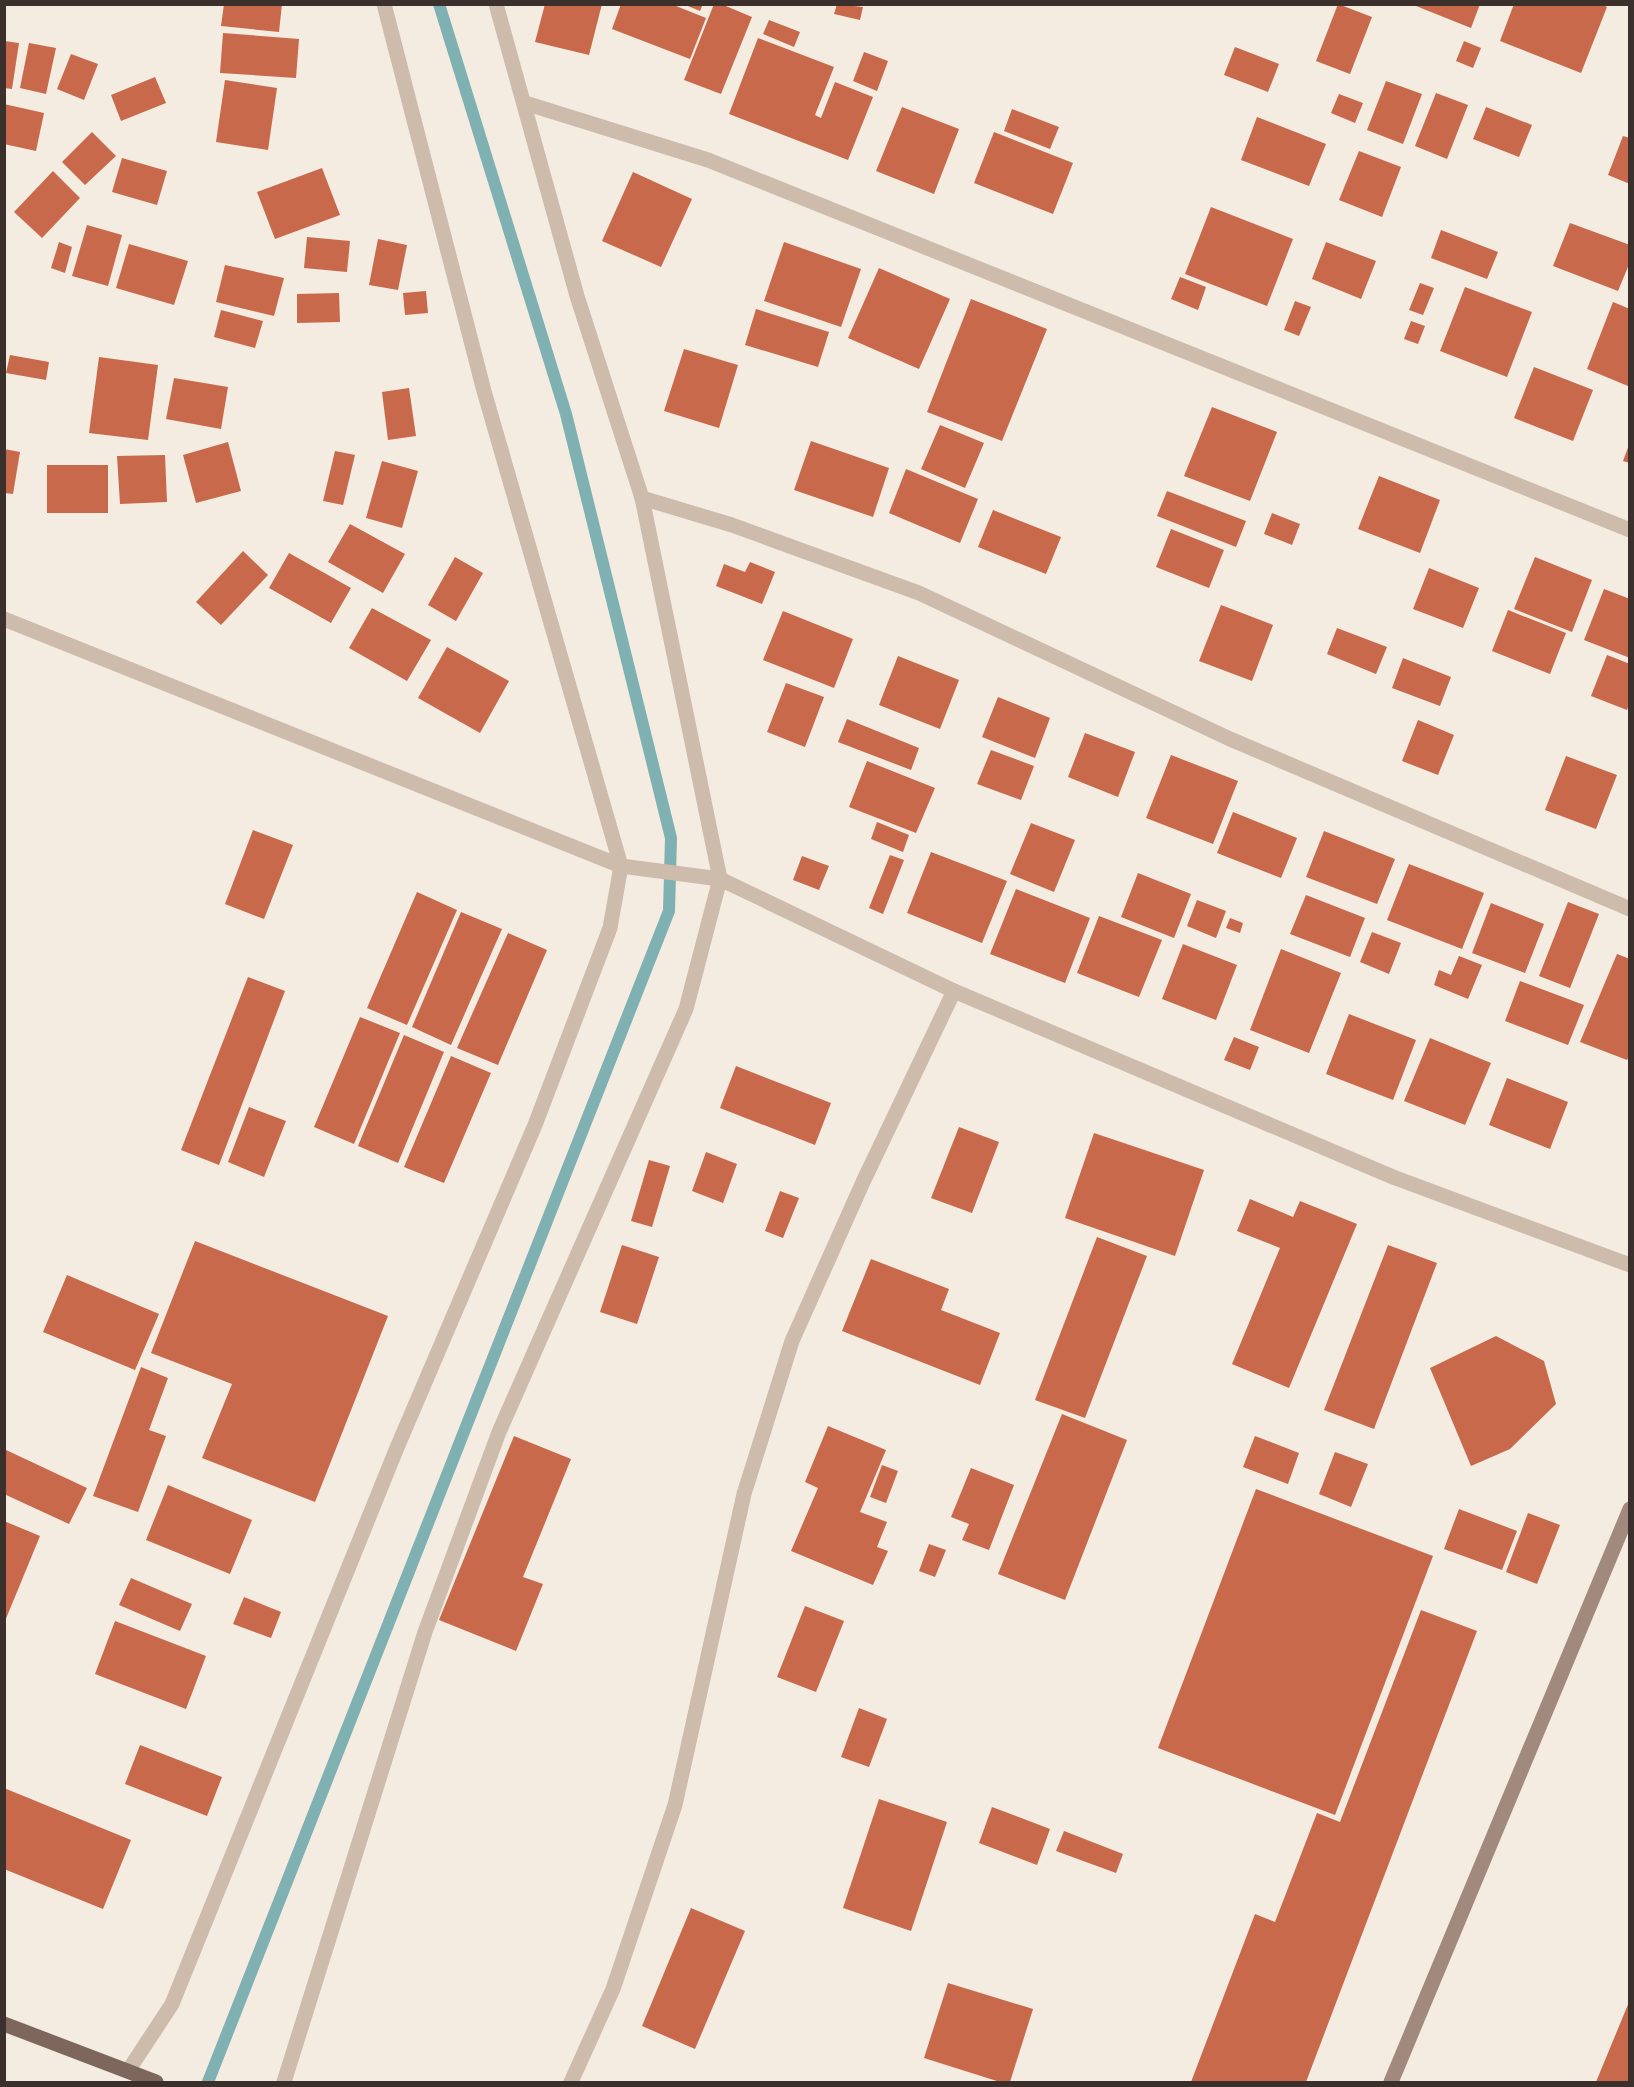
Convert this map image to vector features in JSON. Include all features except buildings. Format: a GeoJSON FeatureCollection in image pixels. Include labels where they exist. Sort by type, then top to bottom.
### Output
{"type":"FeatureCollection","features":[{"type":"Feature","properties":{"kind":"main road"},"geometry":{"type":"LineString","coordinates":[[4,2024],[125,2077],[156,2082]]}},
{"type":"Feature","properties":{"kind":"street"},"geometry":{"type":"LineString","coordinates":[[125,2077],[172,2004],[396,1450],[535,1125],[610,928],[621,866],[484,391],[384,4]]}},
{"type":"Feature","properties":{"kind":"street"},"geometry":{"type":"LineString","coordinates":[[284,2082],[424,1632],[499,1432],[686,1009],[720,879],[642,498],[577,296],[496,4]]}},
{"type":"Feature","properties":{"kind":"street"},"geometry":{"type":"LineString","coordinates":[[525,104],[708,160],[1629,530]]}},
{"type":"Feature","properties":{"kind":"street"},"geometry":{"type":"LineString","coordinates":[[642,498],[732,525],[920,593],[1230,739],[1629,909]]}},
{"type":"Feature","properties":{"kind":"street"},"geometry":{"type":"LineString","coordinates":[[4,619],[621,866],[720,879],[954,991],[1393,1177],[1629,1264]]}},
{"type":"Feature","properties":{"kind":"street"},"geometry":{"type":"LineString","coordinates":[[571,2082],[613,1989],[675,1805],[744,1494],[792,1341],[863,1182],[954,991]]}},
{"type":"Feature","properties":{"kind":"street"},"geometry":{"type":"LineString","coordinates":[[1391,2082],[1629,1509]]}},
{"type":"Feature","properties":{"kind":"waterway"},"geometry":{"type":"LineString","coordinates":[[208,2082],[669,911],[671,838],[566,414],[439,4]]}}]}
